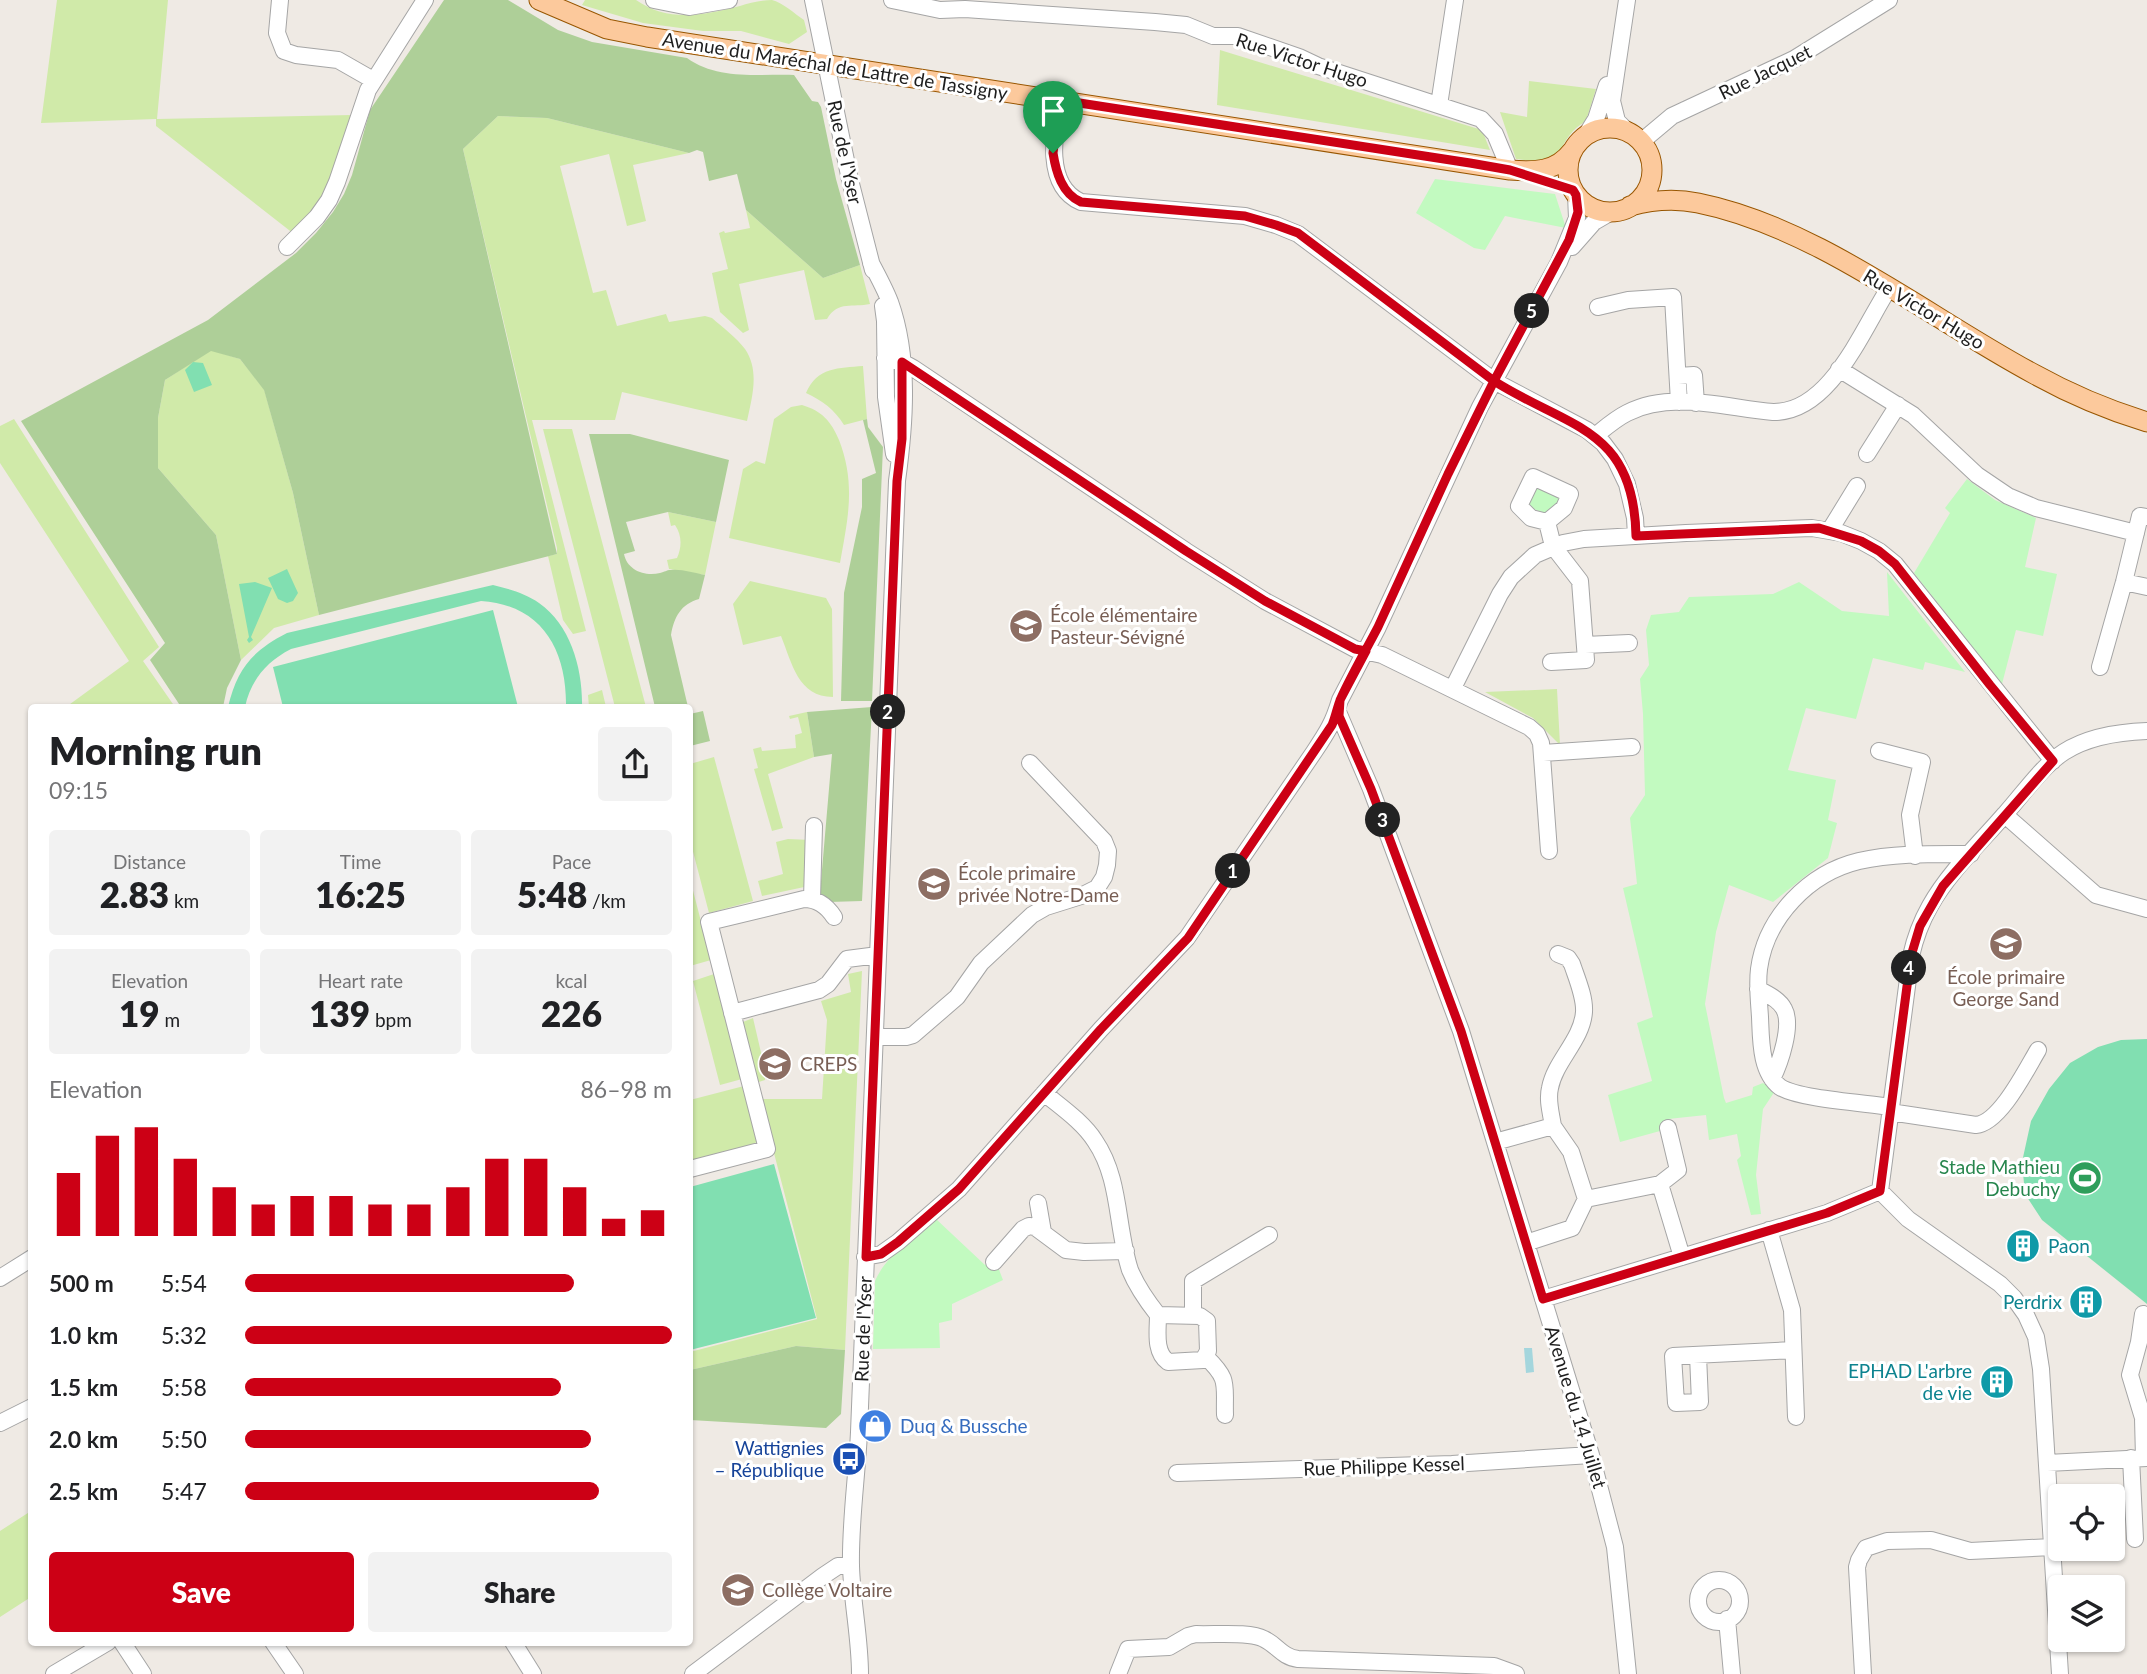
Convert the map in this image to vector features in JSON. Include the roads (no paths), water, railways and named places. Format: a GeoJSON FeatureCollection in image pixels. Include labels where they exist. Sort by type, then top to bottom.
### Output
{"type":"FeatureCollection","features":[{"type":"Feature","properties":{"kind":"main road","name":"Avenue du Maréchal de Lattre de Tassigny"},"geometry":{"type":"LineString","coordinates":[[539,0],[579,19],[618,32],[1510,170],[1548,169],[1562,163],[1572,151]]}},
{"type":"Feature","properties":{"kind":"main road"},"geometry":{"type":"LineString","coordinates":[[1610,128],[1635,138],[1649,156],[1651,166],[1647,189],[1622,209],[1593,208],[1575,193],[1568,171],[1572,151],[1586,135],[1600,129],[1610,128]]}},
{"type":"Feature","properties":{"kind":"main road","name":"Rue Victor Hugo"},"geometry":{"type":"LineString","coordinates":[[1651,166],[1667,186],[1698,203],[1796,237],[1889,288],[2057,387],[2147,422]]}},
{"type":"Feature","properties":{"kind":"main road","name":"Avenue du Maréchal de Lattre de Tassigny"},"geometry":{"type":"LineString","coordinates":[[1510,170],[1575,193]]}},
{"type":"Feature","properties":{"kind":"main road","name":"Rue Victor Hugo"},"geometry":{"type":"LineString","coordinates":[[1622,209],[1661,200],[1698,203]]}},
{"type":"Feature","properties":{"kind":"street"},"geometry":{"type":"LineString","coordinates":[[280,0],[277,33],[284,51],[338,60],[373,80]]}},
{"type":"Feature","properties":{"kind":"street"},"geometry":{"type":"LineString","coordinates":[[287,247],[317,217],[334,190],[359,112],[373,80],[425,0]]}},
{"type":"Feature","properties":{"kind":"street"},"geometry":{"type":"LineString","coordinates":[[654,0],[689,7],[729,0]]}},
{"type":"Feature","properties":{"kind":"street","name":"Rue de l'Yser"},"geometry":{"type":"LineString","coordinates":[[813,0],[853,193],[885,321],[886,397],[897,481]]}},
{"type":"Feature","properties":{"kind":"street","name":"Rue Victor Hugo"},"geometry":{"type":"LineString","coordinates":[[892,0],[944,10],[965,9],[1186,25],[1213,36],[1238,36],[1318,66],[1485,121],[1495,134],[1510,170]]}},
{"type":"Feature","properties":{"kind":"street"},"geometry":{"type":"LineString","coordinates":[[1439,105],[1455,0]]}},
{"type":"Feature","properties":{"kind":"street"},"geometry":{"type":"LineString","coordinates":[[1627,0],[1612,101],[1618,121],[1635,138]]}},
{"type":"Feature","properties":{"kind":"street","name":"Rue Jacquet"},"geometry":{"type":"LineString","coordinates":[[1635,138],[1672,116],[1794,59],[1889,0]]}},
{"type":"Feature","properties":{"kind":"street"},"geometry":{"type":"LineString","coordinates":[[1586,135],[1597,116],[1620,39]]}},
{"type":"Feature","properties":{"kind":"street"},"geometry":{"type":"LineString","coordinates":[[1060,100],[1053,153],[1064,187],[1073,199],[1081,202],[1245,216],[1288,229],[1310,241],[1494,381],[1595,436],[1615,459],[1624,476],[1633,510],[1636,536]]}},
{"type":"Feature","properties":{"kind":"street"},"geometry":{"type":"LineString","coordinates":[[866,1257],[881,1254],[944,1203],[1194,930],[1314,752],[1338,712],[1340,700],[1366,651],[1494,381],[1559,262],[1577,218],[1575,193]]}},
{"type":"Feature","properties":{"kind":"street"},"geometry":{"type":"LineString","coordinates":[[1559,262],[1592,225],[1622,209]]}},
{"type":"Feature","properties":{"kind":"street","name":"Rue de l'Yser"},"geometry":{"type":"LineString","coordinates":[[860,1674],[851,1565],[859,1440],[897,481],[902,439],[902,362],[891,304],[872,263]]}},
{"type":"Feature","properties":{"kind":"street"},"geometry":{"type":"LineString","coordinates":[[1595,436],[1636,409],[1655,404],[1679,402],[1760,411],[1791,411],[1817,397],[1839,369],[1889,288]]}},
{"type":"Feature","properties":{"kind":"street"},"geometry":{"type":"LineString","coordinates":[[1598,307],[1628,300],[1673,297],[1679,402]]}},
{"type":"Feature","properties":{"kind":"street"},"geometry":{"type":"LineString","coordinates":[[885,358],[902,362],[1265,601],[1355,649],[1382,654],[1529,727],[1537,734],[1543,753],[1549,851]]}},
{"type":"Feature","properties":{"kind":"street"},"geometry":{"type":"LineString","coordinates":[[1839,369],[1925,425],[1977,475],[2008,496],[2036,508],[2136,533]]}},
{"type":"Feature","properties":{"kind":"street"},"geometry":{"type":"LineString","coordinates":[[1678,376],[1694,375],[1696,403]]}},
{"type":"Feature","properties":{"kind":"street"},"geometry":{"type":"LineString","coordinates":[[1867,454],[1898,405]]}},
{"type":"Feature","properties":{"kind":"street"},"geometry":{"type":"LineString","coordinates":[[1830,530],[1857,486]]}},
{"type":"Feature","properties":{"kind":"street"},"geometry":{"type":"LineString","coordinates":[[2100,667],[2140,516],[2147,517]]}},
{"type":"Feature","properties":{"kind":"street"},"geometry":{"type":"LineString","coordinates":[[1547,522],[1553,546],[1580,581],[1586,660],[1551,662]]}},
{"type":"Feature","properties":{"kind":"street"},"geometry":{"type":"LineString","coordinates":[[1453,688],[1511,577],[1527,561],[1553,546],[1584,539],[1787,528],[1830,530],[1870,545],[1895,564],[2053,761]]}},
{"type":"Feature","properties":{"kind":"street"},"geometry":{"type":"LineString","coordinates":[[2124,582],[2147,587]]}},
{"type":"Feature","properties":{"kind":"street"},"geometry":{"type":"LineString","coordinates":[[1585,645],[1629,643]]}},
{"type":"Feature","properties":{"kind":"street","name":"Avenue du 14 Juillet"},"geometry":{"type":"LineString","coordinates":[[1338,712],[1371,789],[1464,1040],[1591,1455],[1615,1547],[1628,1674]]}},
{"type":"Feature","properties":{"kind":"street"},"geometry":{"type":"LineString","coordinates":[[1880,1191],[1911,956],[1916,936],[1930,905],[2053,761],[2077,744],[2090,739],[2122,732],[2147,731]]}},
{"type":"Feature","properties":{"kind":"street"},"geometry":{"type":"LineString","coordinates":[[1543,753],[1632,747]]}},
{"type":"Feature","properties":{"kind":"street"},"geometry":{"type":"LineString","coordinates":[[1879,751],[1922,762],[1910,815],[1915,856]]}},
{"type":"Feature","properties":{"kind":"street"},"geometry":{"type":"LineString","coordinates":[[875,1037],[913,1035],[957,997],[981,963],[1032,915],[1054,903],[1092,891],[1101,883],[1108,857],[1104,841],[1030,762]]}},
{"type":"Feature","properties":{"kind":"street"},"geometry":{"type":"LineString","coordinates":[[2005,815],[2090,890],[2107,899],[2147,909]]}},
{"type":"Feature","properties":{"kind":"street"},"geometry":{"type":"LineString","coordinates":[[812,899],[814,826]]}},
{"type":"Feature","properties":{"kind":"street"},"geometry":{"type":"LineString","coordinates":[[1971,854],[1869,859],[1850,864],[1808,885],[1791,902],[1771,931],[1760,961],[1758,989],[1763,1053],[1772,1079],[1797,1094],[1976,1125],[1987,1123],[2001,1108],[2038,1050]]}},
{"type":"Feature","properties":{"kind":"street"},"geometry":{"type":"LineString","coordinates":[[693,1169],[767,1149],[709,922],[792,900],[812,899],[822,904],[834,917]]}},
{"type":"Feature","properties":{"kind":"street"},"geometry":{"type":"LineString","coordinates":[[1526,1244],[1572,1228],[1586,1199],[1571,1152],[1553,1126],[1549,1105],[1549,1089],[1574,1040],[1584,1011],[1572,964],[1568,958],[1558,954]]}},
{"type":"Feature","properties":{"kind":"street"},"geometry":{"type":"LineString","coordinates":[[732,1013],[819,990],[828,984],[847,958],[878,955]]}},
{"type":"Feature","properties":{"kind":"street"},"geometry":{"type":"LineString","coordinates":[[1758,989],[1779,1002],[1786,1013],[1783,1047],[1772,1079]]}},
{"type":"Feature","properties":{"kind":"street"},"geometry":{"type":"LineString","coordinates":[[1044,1093],[1083,1127],[1100,1150],[1117,1198],[1126,1251],[1135,1282],[1158,1315],[1159,1352],[1168,1362],[1196,1362],[1206,1357],[1208,1326],[1204,1318],[1193,1315],[1158,1315]]}},
{"type":"Feature","properties":{"kind":"street"},"geometry":{"type":"LineString","coordinates":[[1495,1142],[1553,1126]]}},
{"type":"Feature","properties":{"kind":"street"},"geometry":{"type":"LineString","coordinates":[[1586,1199],[1660,1184],[1678,1170],[1668,1128]]}},
{"type":"Feature","properties":{"kind":"street"},"geometry":{"type":"LineString","coordinates":[[1660,1184],[1682,1256]]}},
{"type":"Feature","properties":{"kind":"street"},"geometry":{"type":"LineString","coordinates":[[1543,1299],[1847,1206],[1880,1191]]}},
{"type":"Feature","properties":{"kind":"street"},"geometry":{"type":"LineString","coordinates":[[1880,1191],[1908,1219],[2000,1284],[2026,1315],[2039,1350],[2048,1484]]}},
{"type":"Feature","properties":{"kind":"street"},"geometry":{"type":"LineString","coordinates":[[1038,1203],[1043,1232]]}},
{"type":"Feature","properties":{"kind":"street"},"geometry":{"type":"LineString","coordinates":[[993,1262],[1023,1229],[1029,1226],[1043,1232],[1066,1250],[1126,1251]]}},
{"type":"Feature","properties":{"kind":"street"},"geometry":{"type":"LineString","coordinates":[[1769,1230],[1790,1300],[1796,1417]]}},
{"type":"Feature","properties":{"kind":"street"},"geometry":{"type":"LineString","coordinates":[[1193,1315],[1193,1281],[1269,1235]]}},
{"type":"Feature","properties":{"kind":"street"},"geometry":{"type":"LineString","coordinates":[[0,1278],[28,1260]]}},
{"type":"Feature","properties":{"kind":"street"},"geometry":{"type":"LineString","coordinates":[[2135,1539],[2143,1418],[2130,1375],[2143,1314]]}},
{"type":"Feature","properties":{"kind":"street"},"geometry":{"type":"LineString","coordinates":[[1698,1355],[1794,1350]]}},
{"type":"Feature","properties":{"kind":"street"},"geometry":{"type":"LineString","coordinates":[[1206,1357],[1219,1370],[1224,1380],[1225,1415]]}},
{"type":"Feature","properties":{"kind":"street"},"geometry":{"type":"LineString","coordinates":[[0,1423],[28,1409]]}},
{"type":"Feature","properties":{"kind":"street","name":"Rue Philippe Kessel"},"geometry":{"type":"LineString","coordinates":[[1177,1473],[1452,1464],[1591,1455]]}},
{"type":"Feature","properties":{"kind":"street"},"geometry":{"type":"LineString","coordinates":[[2047,1463],[2141,1458]]}},
{"type":"Feature","properties":{"kind":"street"},"geometry":{"type":"LineString","coordinates":[[1863,1674],[1857,1567],[1858,1559],[1866,1548],[1879,1542],[1923,1539],[1970,1551],[2048,1547]]}},
{"type":"Feature","properties":{"kind":"street"},"geometry":{"type":"LineString","coordinates":[[2053,1561],[2060,1674]]}},
{"type":"Feature","properties":{"kind":"street"},"geometry":{"type":"LineString","coordinates":[[702,1671],[823,1576],[838,1566],[851,1565]]}},
{"type":"Feature","properties":{"kind":"street"},"geometry":{"type":"LineString","coordinates":[[1727,1619],[1732,1674]]}},
{"type":"Feature","properties":{"kind":"street"},"geometry":{"type":"LineString","coordinates":[[1118,1674],[1129,1649],[1169,1647],[1196,1634],[1263,1637],[1286,1656],[1298,1659],[1494,1666],[1517,1674]]}},
{"type":"Feature","properties":{"kind":"street"},"geometry":{"type":"LineString","coordinates":[[54,1674],[101,1646]]}},
{"type":"Feature","properties":{"kind":"street"},"geometry":{"type":"LineString","coordinates":[[125,1646],[143,1674]]}},
{"type":"Feature","properties":{"kind":"street"},"geometry":{"type":"LineString","coordinates":[[277,1646],[295,1674]]}},
{"type":"Feature","properties":{"kind":"street"},"geometry":{"type":"LineString","coordinates":[[516,1646],[533,1674]]}},
{"type":"Feature","properties":{"kind":"water"},"geometry":{"type":"Polygon","coordinates":[[[1524,1348],[1532,1348],[1534,1372],[1526,1373],[1524,1348]]]}},
{"type":"Feature","properties":{"kind":"place","name":"École élémentaire Pasteur-Sévigné"},"geometry":{"type":"Point","coordinates":[1026,626]}},
{"type":"Feature","properties":{"kind":"place","name":"École primaire privée Notre-Dame"},"geometry":{"type":"Point","coordinates":[934,884]}},
{"type":"Feature","properties":{"kind":"place","name":"École primaire George Sand"},"geometry":{"type":"Point","coordinates":[2006,944]}},
{"type":"Feature","properties":{"kind":"place","name":"CREPS"},"geometry":{"type":"Point","coordinates":[775,1064]}},
{"type":"Feature","properties":{"kind":"place","name":"Stade Mathieu Debuchy"},"geometry":{"type":"Point","coordinates":[2085,1178]}},
{"type":"Feature","properties":{"kind":"place","name":"Paon"},"geometry":{"type":"Point","coordinates":[2023,1246]}},
{"type":"Feature","properties":{"kind":"place","name":"Perdrix"},"geometry":{"type":"Point","coordinates":[2086,1302]}},
{"type":"Feature","properties":{"kind":"place","name":"EPHAD L'arbre de vie"},"geometry":{"type":"Point","coordinates":[1997,1382]}},
{"type":"Feature","properties":{"kind":"place","name":"Duq & Bussche"},"geometry":{"type":"Point","coordinates":[875,1426]}},
{"type":"Feature","properties":{"kind":"place","name":"Wattignies – République"},"geometry":{"type":"Point","coordinates":[849,1459]}},
{"type":"Feature","properties":{"kind":"place","name":"Collège Voltaire"},"geometry":{"type":"Point","coordinates":[738,1590]}}]}
